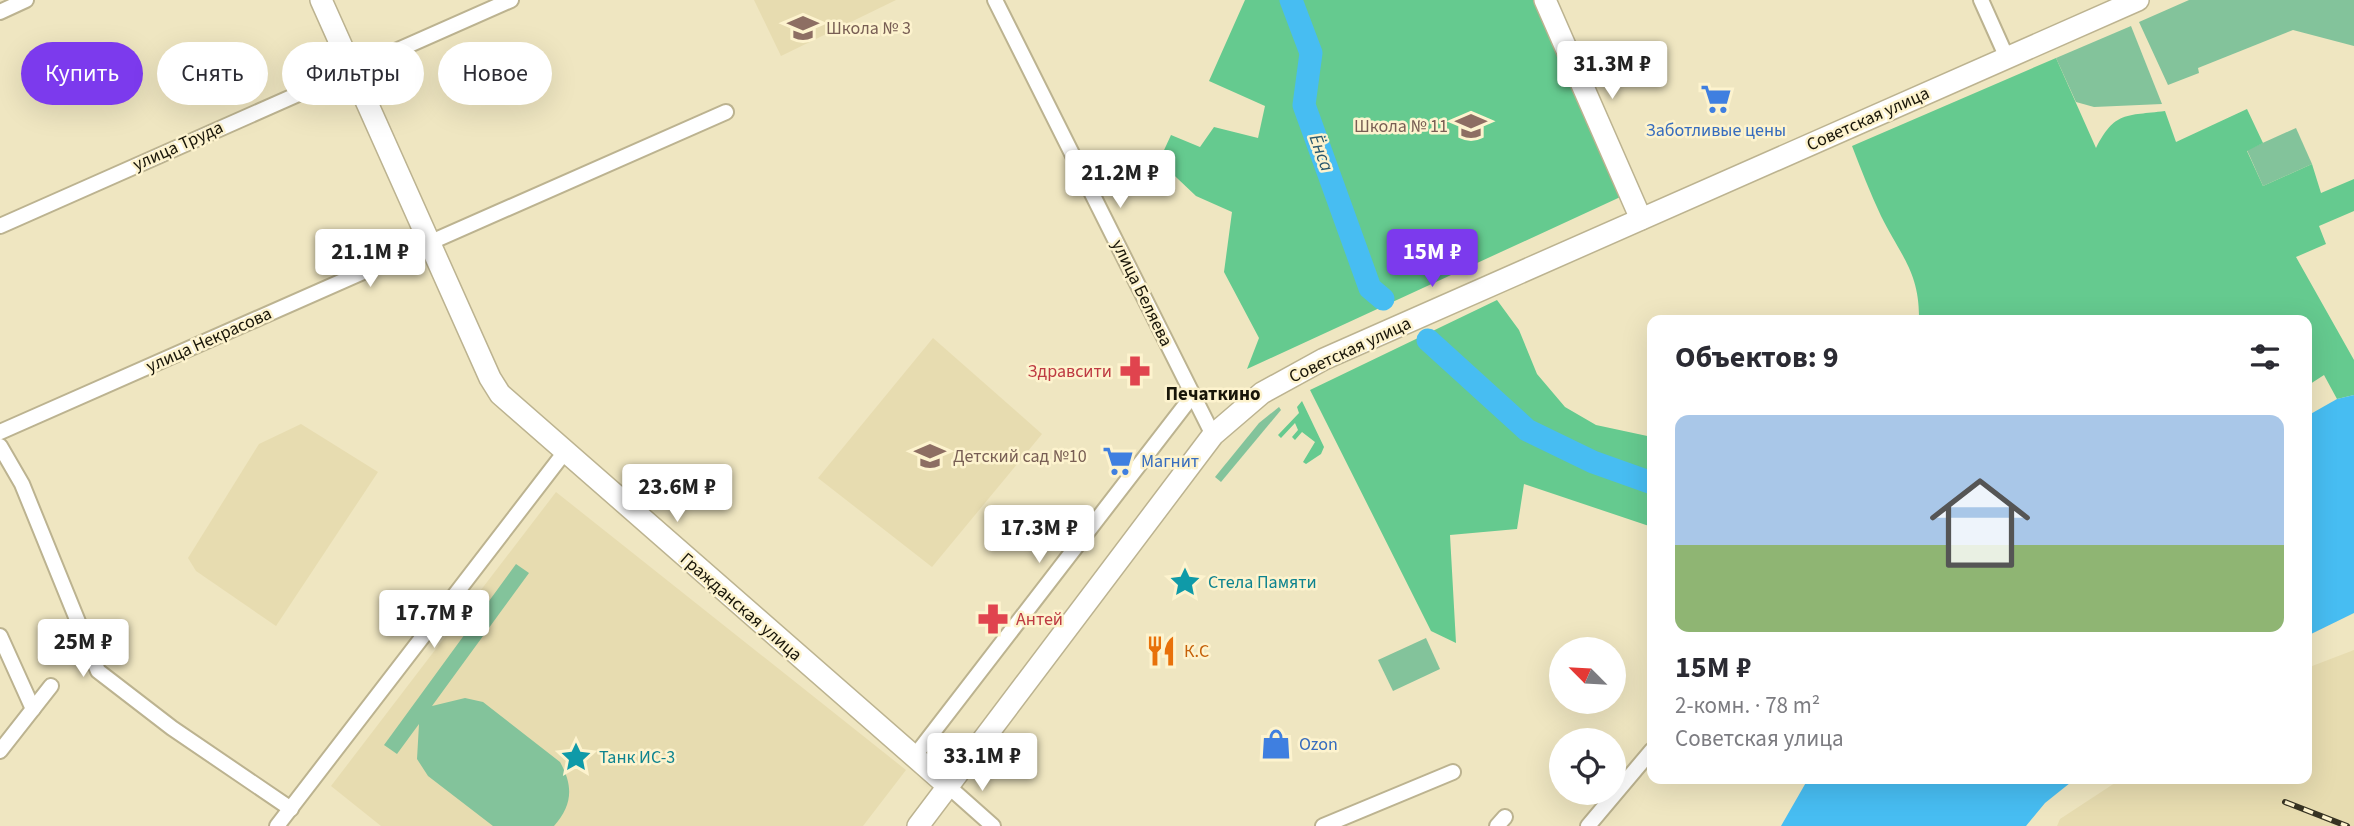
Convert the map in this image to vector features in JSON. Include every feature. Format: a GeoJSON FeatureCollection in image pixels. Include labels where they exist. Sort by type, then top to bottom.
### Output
{"type":"FeatureCollection","features":[{"type":"Feature","properties":{"kind":"main road","name":"Гражданская улица"},"geometry":{"type":"LineString","coordinates":[[321,0],[339,42]]}},
{"type":"Feature","properties":{"kind":"main road"},"geometry":{"type":"LineString","coordinates":[[1545,0],[1641,219]]}},
{"type":"Feature","properties":{"kind":"main road","name":"Советская улица"},"geometry":{"type":"LineString","coordinates":[[918,826],[1213,435],[1262,393],[1324,359],[2138,0]]}},
{"type":"Feature","properties":{"kind":"main road","name":"Гражданская улица"},"geometry":{"type":"LineString","coordinates":[[367,105],[490,378],[512,408],[948,786]]}},
{"type":"Feature","properties":{"kind":"street"},"geometry":{"type":"LineString","coordinates":[[0,12],[26,0]]}},
{"type":"Feature","properties":{"kind":"street","name":"улица Труда"},"geometry":{"type":"LineString","coordinates":[[414,42],[511,0]]}},
{"type":"Feature","properties":{"kind":"street","name":"улица Беляева"},"geometry":{"type":"LineString","coordinates":[[995,0],[1213,435]]}},
{"type":"Feature","properties":{"kind":"street"},"geometry":{"type":"LineString","coordinates":[[1981,0],[2007,58]]}},
{"type":"Feature","properties":{"kind":"street","name":"улица Труда"},"geometry":{"type":"LineString","coordinates":[[0,226],[282,100]]}},
{"type":"Feature","properties":{"kind":"street","name":"улица Некрасова"},"geometry":{"type":"LineString","coordinates":[[0,432],[726,112]]}},
{"type":"Feature","properties":{"kind":"street"},"geometry":{"type":"LineString","coordinates":[[914,757],[1193,396]]}},
{"type":"Feature","properties":{"kind":"street"},"geometry":{"type":"LineString","coordinates":[[0,446],[22,484],[98,671],[172,728],[291,808]]}},
{"type":"Feature","properties":{"kind":"street"},"geometry":{"type":"LineString","coordinates":[[277,826],[564,453]]}},
{"type":"Feature","properties":{"kind":"street"},"geometry":{"type":"LineString","coordinates":[[0,636],[33,709]]}},
{"type":"Feature","properties":{"kind":"street"},"geometry":{"type":"LineString","coordinates":[[0,751],[51,686]]}},
{"type":"Feature","properties":{"kind":"street"},"geometry":{"type":"LineString","coordinates":[[1588,826],[1647,756]]}},
{"type":"Feature","properties":{"kind":"street"},"geometry":{"type":"LineString","coordinates":[[1323,826],[1453,772]]}},
{"type":"Feature","properties":{"kind":"street","name":"Гражданская улица"},"geometry":{"type":"LineString","coordinates":[[948,786],[993,826]]}},
{"type":"Feature","properties":{"kind":"shaded area","name":"Школа № 3"},"geometry":{"type":"Polygon","coordinates":[[[754,0],[896,0],[781,56],[754,0]]]}},
{"type":"Feature","properties":{"kind":"shaded area","name":"Детский сад №10"},"geometry":{"type":"Polygon","coordinates":[[[933,338],[1042,434],[932,567],[818,478],[933,338]]]}},
{"type":"Feature","properties":{"kind":"shaded area"},"geometry":{"type":"Polygon","coordinates":[[[301,424],[378,472],[276,626],[196,571],[188,558],[259,444],[301,424]]]}},
{"type":"Feature","properties":{"kind":"shaded area"},"geometry":{"type":"Polygon","coordinates":[[[556,492],[906,770],[863,826],[381,826],[331,786],[556,492]]]}},
{"type":"Feature","properties":{"kind":"shaded area"},"geometry":{"type":"Polygon","coordinates":[[[2354,650],[2354,826],[2057,826],[2060,819],[2113,784],[2312,784],[2312,666],[2354,650]]]}},
{"type":"Feature","properties":{"kind":"green space"},"geometry":{"type":"Polygon","coordinates":[[[1245,0],[1545,0],[1629,193],[1247,369],[1259,338],[1224,272],[1232,212],[1196,196],[1159,161],[1171,135],[1200,147],[1214,127],[1258,138],[1265,106],[1209,81],[1245,0]]]}},
{"type":"Feature","properties":{"kind":"green space"},"geometry":{"type":"Polygon","coordinates":[[[2189,0],[2354,0],[2354,46],[2293,30],[2198,68],[2199,73],[2168,85],[2139,22],[2189,0]]]}},
{"type":"Feature","properties":{"kind":"green space"},"geometry":{"type":"Polygon","coordinates":[[[2131,26],[2162,104],[2094,107],[2076,102],[2056,58],[2131,26]]]}},
{"type":"Feature","properties":{"kind":"green space"},"geometry":{"type":"Polygon","coordinates":[[[2056,58],[2096,148],[2109,127],[2131,115],[2165,111],[2176,142],[2247,109],[2263,143],[2247,151],[2263,186],[2312,164],[2321,193],[2354,179],[2354,211],[2319,226],[2326,244],[2296,257],[2354,360],[2354,395],[2337,399],[2324,375],[2312,383],[2312,315],[1919,315],[1913,277],[1877,207],[1852,146],[2056,58]]]}},
{"type":"Feature","properties":{"kind":"green space"},"geometry":{"type":"Polygon","coordinates":[[[2296,128],[2312,164],[2263,186],[2247,150],[2296,128]]]}},
{"type":"Feature","properties":{"kind":"green space"},"geometry":{"type":"Polygon","coordinates":[[[1497,300],[1519,330],[1537,374],[1565,407],[1596,425],[1647,436],[1647,525],[1524,484],[1517,529],[1450,535],[1456,643],[1431,631],[1310,390],[1497,300]]]}},
{"type":"Feature","properties":{"kind":"green space"},"geometry":{"type":"Polygon","coordinates":[[[1302,401],[1324,447],[1321,454],[1306,464],[1303,462],[1315,442],[1302,432],[1295,440],[1292,437],[1298,430],[1295,423],[1281,438],[1278,435],[1299,413],[1297,407],[1302,401]]]}},
{"type":"Feature","properties":{"kind":"green space"},"geometry":{"type":"Polygon","coordinates":[[[1279,407],[1281,410],[1221,482],[1215,477],[1259,423],[1279,407]]]}},
{"type":"Feature","properties":{"kind":"green space"},"geometry":{"type":"Polygon","coordinates":[[[516,564],[529,573],[432,706],[465,698],[483,702],[560,762],[568,780],[569,796],[564,811],[554,826],[493,826],[428,776],[417,759],[419,724],[397,754],[384,745],[516,564]]]}},
{"type":"Feature","properties":{"kind":"green space"},"geometry":{"type":"Polygon","coordinates":[[[1426,638],[1440,669],[1393,691],[1378,660],[1426,638]]]}},
{"type":"Feature","properties":{"kind":"water"},"geometry":{"type":"Polygon","coordinates":[[[2354,395],[2354,613],[2312,634],[2312,413],[2337,399],[2354,395]]]}},
{"type":"Feature","properties":{"kind":"water"},"geometry":{"type":"Polygon","coordinates":[[[1805,784],[2069,784],[2045,803],[2026,826],[1781,826],[1805,784]]]}},
{"type":"Feature","properties":{"kind":"waterway","name":"Ёнса"},"geometry":{"type":"LineString","coordinates":[[1291,0],[1311,53],[1304,105],[1370,288],[1383,299]]}},
{"type":"Feature","properties":{"kind":"waterway","name":"Ёнса"},"geometry":{"type":"LineString","coordinates":[[1428,340],[1527,430],[1593,462],[1647,481]]}},
{"type":"Feature","properties":{"kind":"railway"},"geometry":{"type":"LineString","coordinates":[[2285,802],[2347,826]]}},
{"type":"Feature","properties":{"kind":"place","name":"Школа № 3"},"geometry":{"type":"Point","coordinates":[803,28]}},
{"type":"Feature","properties":{"kind":"place","name":"Заботливые цены"},"geometry":{"type":"Point","coordinates":[1716,99]}},
{"type":"Feature","properties":{"kind":"place","name":"Школа № 11"},"geometry":{"type":"Point","coordinates":[1471,126]}},
{"type":"Feature","properties":{"kind":"place","name":"Здравсити"},"geometry":{"type":"Point","coordinates":[1135,371]}},
{"type":"Feature","properties":{"kind":"place","name":"Детский сад №10"},"geometry":{"type":"Point","coordinates":[930,456]}},
{"type":"Feature","properties":{"kind":"place","name":"Магнит"},"geometry":{"type":"Point","coordinates":[1118,461]}},
{"type":"Feature","properties":{"kind":"place","name":"Стела Памяти"},"geometry":{"type":"Point","coordinates":[1185,582]}},
{"type":"Feature","properties":{"kind":"place","name":"Антей"},"geometry":{"type":"Point","coordinates":[993,619]}},
{"type":"Feature","properties":{"kind":"place","name":"К.С"},"geometry":{"type":"Point","coordinates":[1161,651]}},
{"type":"Feature","properties":{"kind":"place","name":"Ozon"},"geometry":{"type":"Point","coordinates":[1276,744]}},
{"type":"Feature","properties":{"kind":"place","name":"Танк ИС-3"},"geometry":{"type":"Point","coordinates":[576,757]}},
{"type":"Feature","properties":{"kind":"district","name":"Печаткино"},"geometry":{"type":"Point","coordinates":[1213,394]}}]}
